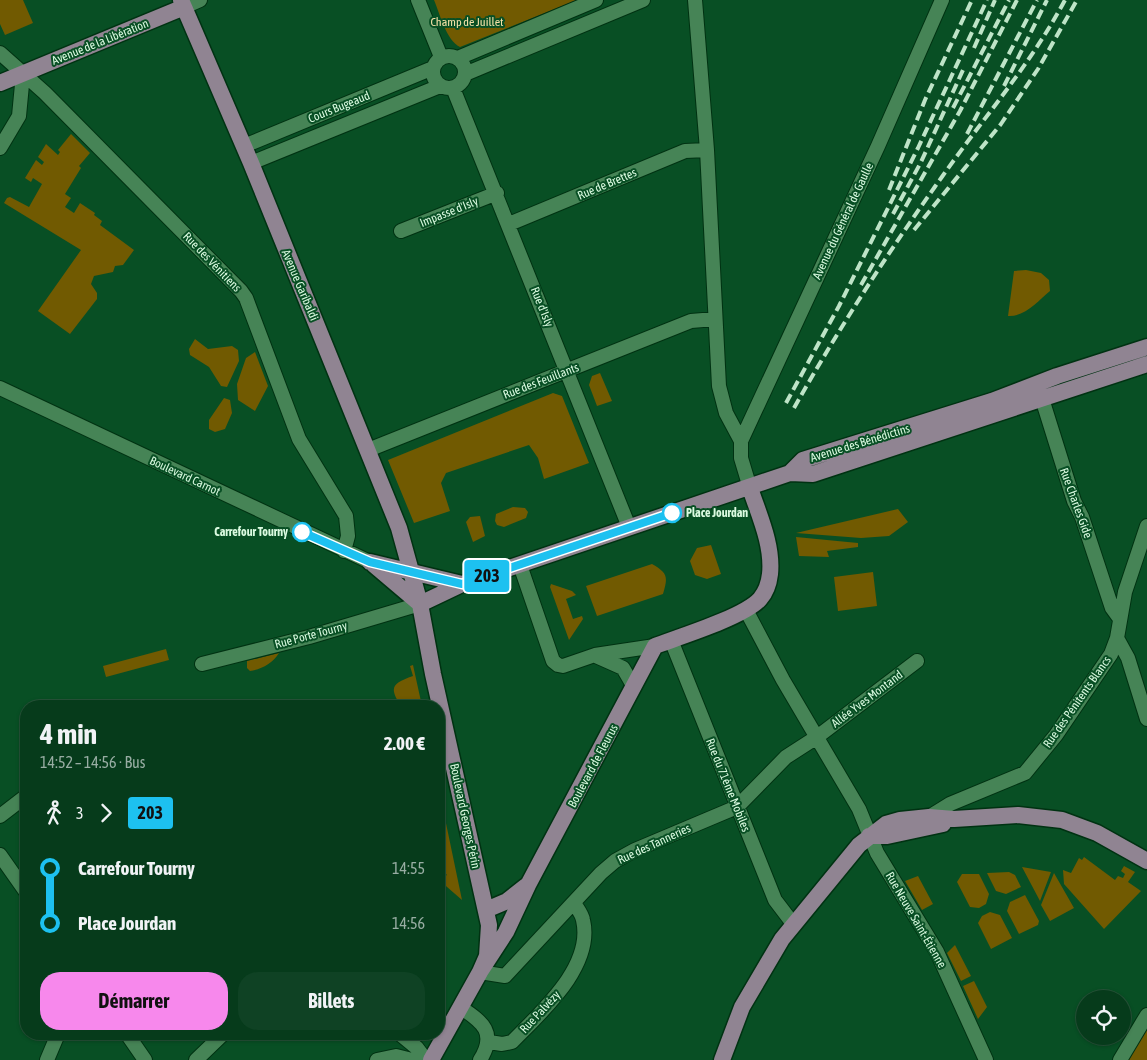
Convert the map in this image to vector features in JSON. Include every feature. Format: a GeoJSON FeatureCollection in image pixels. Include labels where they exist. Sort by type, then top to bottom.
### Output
{"type":"FeatureCollection","features":[{"type":"Feature","properties":{"kind":"main road","name":"Avenue de la Libération"},"geometry":{"type":"LineString","coordinates":[[0,83],[182,3]]}},
{"type":"Feature","properties":{"kind":"main road","name":"Avenue Garibaldi"},"geometry":{"type":"LineString","coordinates":[[182,3],[244,146],[368,450],[399,528],[411,572]]}},
{"type":"Feature","properties":{"kind":"main road","name":"Avenue des Bénédictins"},"geometry":{"type":"LineString","coordinates":[[790,474],[803,460],[992,401],[1038,383],[1147,347]]}},
{"type":"Feature","properties":{"kind":"main road","name":"Avenue des Bénédictins"},"geometry":{"type":"LineString","coordinates":[[790,474],[813,474],[1147,364]]}},
{"type":"Feature","properties":{"kind":"main road"},"geometry":{"type":"LineString","coordinates":[[370,562],[420,604],[462,584],[790,474]]}},
{"type":"Feature","properties":{"kind":"main road"},"geometry":{"type":"LineString","coordinates":[[655,646],[746,610],[760,599],[765,592],[770,574],[766,535],[750,488]]}},
{"type":"Feature","properties":{"kind":"main road"},"geometry":{"type":"LineString","coordinates":[[370,562],[462,584]]}},
{"type":"Feature","properties":{"kind":"main road","name":"Boulevard Georges Périn"},"geometry":{"type":"LineString","coordinates":[[411,572],[420,604],[439,700]]}},
{"type":"Feature","properties":{"kind":"main road","name":"Boulevard de Fleurus"},"geometry":{"type":"LineString","coordinates":[[480,972],[506,932],[528,885],[655,646]]}},
{"type":"Feature","properties":{"kind":"main road","name":"Boulevard Georges Périn"},"geometry":{"type":"LineString","coordinates":[[445,727],[486,910],[489,937],[487,956],[480,972]]}},
{"type":"Feature","properties":{"kind":"main road"},"geometry":{"type":"LineString","coordinates":[[722,1060],[733,1027],[752,987],[782,939],[869,836],[886,824],[900,820],[930,817],[954,819],[1018,815],[1062,820],[1096,832],[1147,861]]}},
{"type":"Feature","properties":{"kind":"main road"},"geometry":{"type":"LineString","coordinates":[[887,836],[930,817]]}},
{"type":"Feature","properties":{"kind":"main road"},"geometry":{"type":"LineString","coordinates":[[869,836],[887,836],[942,825],[954,819]]}},
{"type":"Feature","properties":{"kind":"main road","name":"Boulevard de Fleurus"},"geometry":{"type":"LineString","coordinates":[[486,910],[507,901],[528,885]]}},
{"type":"Feature","properties":{"kind":"main road"},"geometry":{"type":"LineString","coordinates":[[445,1032],[480,972]]}},
{"type":"Feature","properties":{"kind":"main road"},"geometry":{"type":"LineString","coordinates":[[430,1058],[441,1040]]}},
{"type":"Feature","properties":{"kind":"street","name":"Avenue de la Libération"},"geometry":{"type":"LineString","coordinates":[[182,3],[200,0]]}},
{"type":"Feature","properties":{"kind":"street"},"geometry":{"type":"LineString","coordinates":[[418,0],[437,63],[434,78],[447,87],[462,82],[465,74],[464,65],[458,58],[452,56],[437,63]]}},
{"type":"Feature","properties":{"kind":"street"},"geometry":{"type":"LineString","coordinates":[[458,58],[596,0]]}},
{"type":"Feature","properties":{"kind":"street"},"geometry":{"type":"LineString","coordinates":[[465,74],[643,0]]}},
{"type":"Feature","properties":{"kind":"street"},"geometry":{"type":"LineString","coordinates":[[695,0],[707,150],[714,319],[719,386],[726,413],[741,441],[741,458],[750,488]]}},
{"type":"Feature","properties":{"kind":"street","name":"Avenue du Général de Gaulle"},"geometry":{"type":"LineString","coordinates":[[741,441],[878,146],[942,0]]}},
{"type":"Feature","properties":{"kind":"street","name":"Rue des Vénitiens"},"geometry":{"type":"LineString","coordinates":[[0,53],[177,226],[246,298],[299,439],[346,516],[348,536],[344,551]]}},
{"type":"Feature","properties":{"kind":"street","name":"Cours Bugeaud"},"geometry":{"type":"LineString","coordinates":[[244,146],[437,63]]}},
{"type":"Feature","properties":{"kind":"street"},"geometry":{"type":"LineString","coordinates":[[0,148],[19,116],[23,74]]}},
{"type":"Feature","properties":{"kind":"street","name":"Cours Bugeaud"},"geometry":{"type":"LineString","coordinates":[[251,163],[447,87]]}},
{"type":"Feature","properties":{"kind":"street","name":"Rue d'Isly"},"geometry":{"type":"LineString","coordinates":[[447,87],[497,193],[630,527]]}},
{"type":"Feature","properties":{"kind":"street","name":"Rue de Brettes"},"geometry":{"type":"LineString","coordinates":[[509,224],[685,151],[707,150]]}},
{"type":"Feature","properties":{"kind":"street","name":"Impasse d'Isly"},"geometry":{"type":"LineString","coordinates":[[402,231],[497,193]]}},
{"type":"Feature","properties":{"kind":"street","name":"Rue des Feuillants"},"geometry":{"type":"LineString","coordinates":[[368,450],[691,321],[714,319]]}},
{"type":"Feature","properties":{"kind":"street","name":"Rue Charles Gide"},"geometry":{"type":"LineString","coordinates":[[1038,383],[1074,501],[1082,518],[1112,608],[1120,619]]}},
{"type":"Feature","properties":{"kind":"street","name":"Boulevard Carnot"},"geometry":{"type":"LineString","coordinates":[[0,388],[370,562]]}},
{"type":"Feature","properties":{"kind":"street","name":"Rue des Pénitents Blancs"},"geometry":{"type":"LineString","coordinates":[[930,817],[950,804],[1025,773],[1042,751],[1096,678],[1117,638],[1124,592],[1147,526]]}},
{"type":"Feature","properties":{"kind":"street"},"geometry":{"type":"LineString","coordinates":[[520,565],[554,661],[558,665],[563,666],[595,655],[655,646]]}},
{"type":"Feature","properties":{"kind":"street","name":"Rue Porte Tourny"},"geometry":{"type":"LineString","coordinates":[[202,664],[420,604]]}},
{"type":"Feature","properties":{"kind":"street","name":"Rue Neuve Saint-Étienne"},"geometry":{"type":"LineString","coordinates":[[746,610],[859,809],[877,854],[940,957],[986,1060]]}},
{"type":"Feature","properties":{"kind":"street"},"geometry":{"type":"LineString","coordinates":[[1117,638],[1128,658],[1147,719]]}},
{"type":"Feature","properties":{"kind":"street","name":"Rue du 71ème Mobiles"},"geometry":{"type":"LineString","coordinates":[[671,640],[775,900],[794,925]]}},
{"type":"Feature","properties":{"kind":"street"},"geometry":{"type":"LineString","coordinates":[[595,655],[623,668],[634,687]]}},
{"type":"Feature","properties":{"kind":"street","name":"Allée Yves Montand"},"geometry":{"type":"LineString","coordinates":[[817,738],[917,661]]}},
{"type":"Feature","properties":{"kind":"street","name":"Rue des Tanneries"},"geometry":{"type":"LineString","coordinates":[[480,972],[500,977],[512,971],[615,861],[635,850],[737,807],[786,757],[817,738]]}},
{"type":"Feature","properties":{"kind":"street"},"geometry":{"type":"LineString","coordinates":[[0,816],[20,801]]}},
{"type":"Feature","properties":{"kind":"street"},"geometry":{"type":"LineString","coordinates":[[0,855],[20,883]]}},
{"type":"Feature","properties":{"kind":"street","name":"Rue Palvézy"},"geometry":{"type":"LineString","coordinates":[[489,1042],[502,1044],[512,1042],[555,998],[566,983],[574,967],[583,936],[582,918],[574,903]]}},
{"type":"Feature","properties":{"kind":"street"},"geometry":{"type":"LineString","coordinates":[[460,1007],[480,1020],[487,1030],[489,1042],[481,1060]]}},
{"type":"Feature","properties":{"kind":"street"},"geometry":{"type":"LineString","coordinates":[[1120,1060],[1147,1015]]}},
{"type":"Feature","properties":{"kind":"street"},"geometry":{"type":"LineString","coordinates":[[47,1060],[55,1040]]}},
{"type":"Feature","properties":{"kind":"street"},"geometry":{"type":"LineString","coordinates":[[131,1040],[145,1060]]}},
{"type":"Feature","properties":{"kind":"street"},"geometry":{"type":"LineString","coordinates":[[196,1060],[217,1040]]}},
{"type":"Feature","properties":{"kind":"street"},"geometry":{"type":"LineString","coordinates":[[396,1056],[400,1040]]}},
{"type":"Feature","properties":{"kind":"street"},"geometry":{"type":"LineString","coordinates":[[408,1040],[430,1058]]}},
{"type":"Feature","properties":{"kind":"street"},"geometry":{"type":"LineString","coordinates":[[377,1060],[396,1056],[412,1060]]}},
{"type":"Feature","properties":{"kind":"green space"},"geometry":{"type":"Polygon","coordinates":[[[0,0],[23,0],[33,23],[5,35],[0,24],[0,0]]]}},
{"type":"Feature","properties":{"kind":"green space","name":"Champ de Juillet"},"geometry":{"type":"Polygon","coordinates":[[[434,0],[577,0],[460,47],[455,44],[447,33],[434,0]]]}},
{"type":"Feature","properties":{"kind":"green space"},"geometry":{"type":"Polygon","coordinates":[[[71,134],[90,153],[79,166],[81,168],[65,194],[71,198],[65,207],[74,213],[80,203],[95,213],[94,215],[102,221],[100,225],[134,250],[123,265],[115,266],[113,272],[94,276],[91,284],[97,293],[97,299],[70,334],[38,311],[81,250],[4,203],[10,197],[29,207],[42,184],[33,178],[31,182],[25,178],[36,160],[42,165],[44,162],[38,157],[46,144],[58,155],[60,152],[58,150],[71,134]]]}},
{"type":"Feature","properties":{"kind":"green space"},"geometry":{"type":"Polygon","coordinates":[[[1026,270],[1041,273],[1049,280],[1050,291],[1026,311],[1014,316],[1008,316],[1014,271],[1026,270]]]}},
{"type":"Feature","properties":{"kind":"green space"},"geometry":{"type":"Polygon","coordinates":[[[195,339],[208,349],[232,346],[238,350],[239,361],[227,387],[221,386],[209,367],[190,355],[189,349],[195,339]]]}},
{"type":"Feature","properties":{"kind":"green space"},"geometry":{"type":"Polygon","coordinates":[[[255,352],[268,386],[255,411],[238,400],[237,384],[246,358],[255,352]]]}},
{"type":"Feature","properties":{"kind":"green space"},"geometry":{"type":"Polygon","coordinates":[[[600,373],[612,401],[597,406],[589,385],[592,376],[600,373]]]}},
{"type":"Feature","properties":{"kind":"green space"},"geometry":{"type":"Polygon","coordinates":[[[553,393],[562,396],[589,463],[544,479],[538,458],[529,445],[446,473],[441,483],[450,511],[414,523],[388,460],[553,393]]]}},
{"type":"Feature","properties":{"kind":"green space"},"geometry":{"type":"Polygon","coordinates":[[[224,398],[230,400],[232,413],[225,429],[215,432],[209,429],[209,420],[224,398]]]}},
{"type":"Feature","properties":{"kind":"green space"},"geometry":{"type":"Polygon","coordinates":[[[513,507],[525,508],[528,512],[526,518],[504,527],[497,525],[495,521],[496,514],[513,507]]]}},
{"type":"Feature","properties":{"kind":"green space"},"geometry":{"type":"Polygon","coordinates":[[[898,509],[908,522],[889,536],[861,538],[796,533],[898,509]]]}},
{"type":"Feature","properties":{"kind":"green space"},"geometry":{"type":"Polygon","coordinates":[[[480,516],[485,536],[473,542],[466,522],[470,517],[480,516]]]}},
{"type":"Feature","properties":{"kind":"green space"},"geometry":{"type":"Polygon","coordinates":[[[796,537],[858,543],[858,547],[827,551],[829,557],[799,556],[796,537]]]}},
{"type":"Feature","properties":{"kind":"green space"},"geometry":{"type":"Polygon","coordinates":[[[711,545],[721,574],[707,579],[695,575],[690,561],[697,548],[711,545]]]}},
{"type":"Feature","properties":{"kind":"green space"},"geometry":{"type":"Polygon","coordinates":[[[652,564],[664,573],[666,583],[663,594],[597,616],[586,586],[652,564]]]}},
{"type":"Feature","properties":{"kind":"green space"},"geometry":{"type":"Polygon","coordinates":[[[873,572],[877,606],[838,611],[834,577],[873,572]]]}},
{"type":"Feature","properties":{"kind":"green space"},"geometry":{"type":"Polygon","coordinates":[[[551,584],[572,591],[576,595],[566,599],[573,619],[582,616],[583,619],[569,640],[550,587],[551,584]]]}},
{"type":"Feature","properties":{"kind":"green space"},"geometry":{"type":"Polygon","coordinates":[[[166,649],[169,660],[106,677],[103,666],[166,649]]]}},
{"type":"Feature","properties":{"kind":"green space"},"geometry":{"type":"Polygon","coordinates":[[[279,653],[270,663],[259,669],[250,671],[247,668],[247,661],[279,653]]]}},
{"type":"Feature","properties":{"kind":"green space"},"geometry":{"type":"Polygon","coordinates":[[[413,665],[421,700],[397,700],[394,690],[395,686],[413,676],[410,666],[413,665]]]}},
{"type":"Feature","properties":{"kind":"green space"},"geometry":{"type":"Polygon","coordinates":[[[445,818],[462,900],[445,885],[445,876],[447,875],[445,873],[445,818]]]}},
{"type":"Feature","properties":{"kind":"green space"},"geometry":{"type":"Polygon","coordinates":[[[1084,857],[1115,880],[1118,876],[1123,878],[1125,874],[1121,871],[1124,866],[1135,872],[1128,882],[1141,891],[1104,929],[1064,884],[1063,870],[1071,873],[1079,858],[1082,860],[1084,857]]]}},
{"type":"Feature","properties":{"kind":"green space"},"geometry":{"type":"Polygon","coordinates":[[[1022,867],[1051,872],[1040,901],[1022,867]]]}},
{"type":"Feature","properties":{"kind":"green space"},"geometry":{"type":"Polygon","coordinates":[[[1009,872],[1015,875],[1021,887],[1006,894],[996,891],[987,873],[1009,872]]]}},
{"type":"Feature","properties":{"kind":"green space"},"geometry":{"type":"Polygon","coordinates":[[[1054,873],[1074,908],[1050,921],[1041,905],[1054,873]]]}},
{"type":"Feature","properties":{"kind":"green space"},"geometry":{"type":"Polygon","coordinates":[[[962,874],[979,874],[989,894],[986,904],[979,908],[970,907],[957,882],[962,874]]]}},
{"type":"Feature","properties":{"kind":"green space"},"geometry":{"type":"Polygon","coordinates":[[[918,876],[933,904],[922,910],[905,881],[918,876]]]}},
{"type":"Feature","properties":{"kind":"green space"},"geometry":{"type":"Polygon","coordinates":[[[1025,895],[1039,921],[1038,925],[1019,934],[1007,911],[1010,902],[1025,895]]]}},
{"type":"Feature","properties":{"kind":"green space"},"geometry":{"type":"Polygon","coordinates":[[[990,912],[1000,915],[1012,938],[991,949],[978,923],[982,916],[990,912]]]}},
{"type":"Feature","properties":{"kind":"green space"},"geometry":{"type":"Polygon","coordinates":[[[955,945],[971,976],[961,981],[947,953],[955,945]]]}},
{"type":"Feature","properties":{"kind":"green space"},"geometry":{"type":"Polygon","coordinates":[[[974,981],[987,1007],[978,1019],[963,986],[974,981]]]}},
{"type":"Feature","properties":{"kind":"green space"},"geometry":{"type":"Polygon","coordinates":[[[1147,1027],[1147,1060],[1125,1060],[1147,1027]]]}},
{"type":"Feature","properties":{"kind":"railway"},"geometry":{"type":"LineString","coordinates":[[889,190],[925,100],[972,0]]}},
{"type":"Feature","properties":{"kind":"railway"},"geometry":{"type":"LineString","coordinates":[[786,403],[839,306],[918,148],[987,0]]}},
{"type":"Feature","properties":{"kind":"railway"},"geometry":{"type":"LineString","coordinates":[[974,48],[995,0]]}},
{"type":"Feature","properties":{"kind":"railway"},"geometry":{"type":"LineString","coordinates":[[953,108],[1009,0]]}},
{"type":"Feature","properties":{"kind":"railway"},"geometry":{"type":"LineString","coordinates":[[861,285],[960,111],[1017,0]]}},
{"type":"Feature","properties":{"kind":"railway"},"geometry":{"type":"LineString","coordinates":[[967,134],[1037,0]]}},
{"type":"Feature","properties":{"kind":"railway"},"geometry":{"type":"LineString","coordinates":[[1004,86],[1047,0]]}},
{"type":"Feature","properties":{"kind":"railway"},"geometry":{"type":"LineString","coordinates":[[794,408],[832,343],[892,248],[1027,61],[1065,0]]}},
{"type":"Feature","properties":{"kind":"railway"},"geometry":{"type":"LineString","coordinates":[[914,230],[1001,124],[1038,69],[1077,0]]}},
{"type":"Feature","properties":{"kind":"railway"},"geometry":{"type":"LineString","coordinates":[[893,214],[921,162],[963,70]]}},
{"type":"Feature","properties":{"kind":"bus line","name":"203"},"geometry":{"type":"LineString","coordinates":[[302,532],[370,562],[462,584],[672,513]]}},
{"type":"Feature","properties":{"kind":"place","name":"Place Jourdan"},"geometry":{"type":"Point","coordinates":[672,513]}},
{"type":"Feature","properties":{"kind":"place","name":"Carrefour Tourny"},"geometry":{"type":"Point","coordinates":[302,532]}}]}
